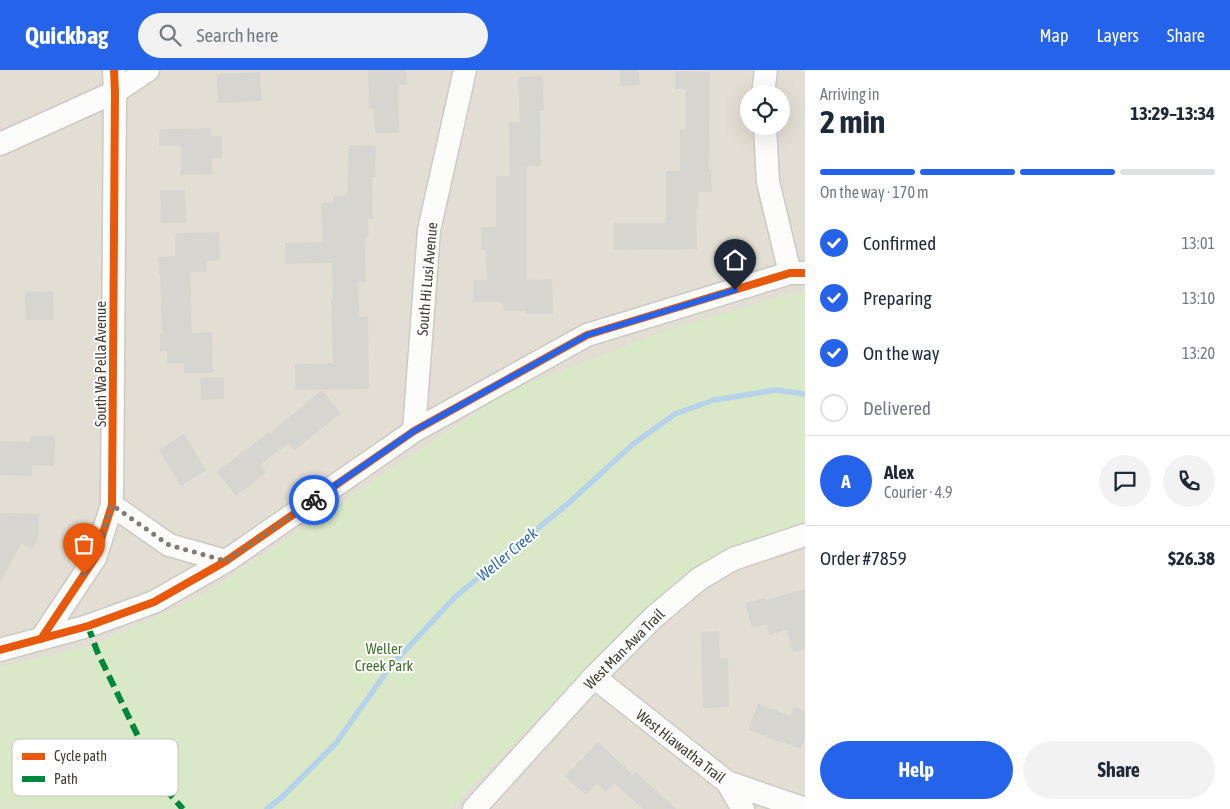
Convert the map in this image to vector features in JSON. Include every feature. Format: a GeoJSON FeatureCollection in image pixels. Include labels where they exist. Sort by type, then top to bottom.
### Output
{"type":"FeatureCollection","features":[{"type":"Feature","properties":{"kind":"street"},"geometry":{"type":"LineString","coordinates":[[0,144],[115,81],[148,70]]}},
{"type":"Feature","properties":{"kind":"street","name":"South Hi Lusi Avenue"},"geometry":{"type":"LineString","coordinates":[[414,431],[429,230],[464,70]]}},
{"type":"Feature","properties":{"kind":"street"},"geometry":{"type":"LineString","coordinates":[[764,85],[766,70]]}},
{"type":"Feature","properties":{"kind":"street","name":"South Wa Pella Avenue"},"geometry":{"type":"LineString","coordinates":[[41,640],[95,558],[112,505],[115,81]]}},
{"type":"Feature","properties":{"kind":"street"},"geometry":{"type":"LineString","coordinates":[[0,650],[88,626],[154,602],[226,561],[414,431],[587,335],[798,273],[768,182],[765,135]]}},
{"type":"Feature","properties":{"kind":"street"},"geometry":{"type":"LineString","coordinates":[[112,505],[169,545],[226,561]]}},
{"type":"Feature","properties":{"kind":"street","name":"West Man-Awa Trail"},"geometry":{"type":"LineString","coordinates":[[474,809],[594,677],[654,616],[699,579],[733,559],[805,535]]}},
{"type":"Feature","properties":{"kind":"street","name":"West Hiawatha Trail"},"geometry":{"type":"LineString","coordinates":[[594,677],[727,782],[805,808]]}},
{"type":"Feature","properties":{"kind":"street"},"geometry":{"type":"LineString","coordinates":[[727,782],[743,809]]}},
{"type":"Feature","properties":{"kind":"shaded area"},"geometry":{"type":"Polygon","coordinates":[[[0,70],[805,70],[805,292],[788,294],[510,390],[193,601],[90,646],[0,667],[0,70]]]}},
{"type":"Feature","properties":{"kind":"shaded area"},"geometry":{"type":"Polygon","coordinates":[[[805,523],[805,809],[450,809],[563,692],[702,562],[796,524],[805,523]]]}},
{"type":"Feature","properties":{"kind":"green space","name":"Weller Creek Park"},"geometry":{"type":"Polygon","coordinates":[[[805,292],[805,523],[796,524],[702,562],[563,692],[450,809],[0,809],[0,667],[90,646],[193,601],[510,390],[665,331],[788,294],[805,292]]]}},
{"type":"Feature","properties":{"kind":"building"},"geometry":{"type":"Polygon","coordinates":[[[368,70],[407,70],[407,85],[398,85],[399,133],[375,133],[374,109],[369,109],[368,70]]]}},
{"type":"Feature","properties":{"kind":"building"},"geometry":{"type":"Polygon","coordinates":[[[620,70],[639,70],[640,85],[620,86],[620,70]]]}},
{"type":"Feature","properties":{"kind":"building"},"geometry":{"type":"Polygon","coordinates":[[[675,71],[710,72],[709,170],[711,170],[712,192],[698,192],[698,211],[696,211],[697,249],[614,250],[614,223],[666,223],[666,171],[680,171],[680,129],[686,130],[686,89],[675,89],[675,71]]]}},
{"type":"Feature","properties":{"kind":"building"},"geometry":{"type":"Polygon","coordinates":[[[260,72],[262,101],[218,103],[217,74],[260,72]]]}},
{"type":"Feature","properties":{"kind":"building"},"geometry":{"type":"Polygon","coordinates":[[[543,76],[544,111],[540,111],[541,166],[527,166],[527,280],[552,279],[553,314],[526,314],[526,311],[503,311],[503,302],[473,302],[473,280],[487,280],[486,250],[481,250],[481,227],[496,227],[496,176],[510,176],[509,122],[520,122],[518,77],[543,76]]]}},
{"type":"Feature","properties":{"kind":"building"},"geometry":{"type":"Polygon","coordinates":[[[211,128],[211,136],[222,136],[222,158],[212,158],[212,174],[181,175],[181,146],[159,146],[159,129],[211,128]]]}},
{"type":"Feature","properties":{"kind":"building"},"geometry":{"type":"Polygon","coordinates":[[[349,145],[376,146],[375,177],[372,177],[373,219],[368,219],[369,237],[365,238],[366,282],[358,282],[359,317],[368,316],[369,389],[295,390],[295,364],[333,363],[332,263],[285,264],[285,243],[323,242],[321,203],[333,202],[333,196],[347,196],[349,145]]]}},
{"type":"Feature","properties":{"kind":"building"},"geometry":{"type":"Polygon","coordinates":[[[160,190],[185,190],[186,223],[161,223],[160,190]]]}},
{"type":"Feature","properties":{"kind":"building"},"geometry":{"type":"Polygon","coordinates":[[[219,232],[220,260],[207,261],[207,272],[190,272],[192,333],[212,332],[213,373],[184,373],[184,363],[167,363],[167,351],[160,352],[160,333],[162,333],[158,257],[175,256],[175,233],[219,232]]]}},
{"type":"Feature","properties":{"kind":"building"},"geometry":{"type":"Polygon","coordinates":[[[53,291],[54,320],[26,320],[25,292],[53,291]]]}},
{"type":"Feature","properties":{"kind":"building"},"geometry":{"type":"Polygon","coordinates":[[[224,377],[224,399],[201,400],[200,378],[224,377]]]}},
{"type":"Feature","properties":{"kind":"building"},"geometry":{"type":"Polygon","coordinates":[[[322,390],[341,413],[295,450],[289,443],[260,465],[266,473],[236,496],[217,472],[269,432],[269,434],[322,390]]]}},
{"type":"Feature","properties":{"kind":"building"},"geometry":{"type":"Polygon","coordinates":[[[184,434],[206,470],[181,486],[159,450],[184,434]]]}},
{"type":"Feature","properties":{"kind":"building"},"geometry":{"type":"Polygon","coordinates":[[[30,436],[55,436],[54,466],[32,465],[32,476],[0,475],[0,441],[30,442],[30,436]]]}},
{"type":"Feature","properties":{"kind":"building"},"geometry":{"type":"Polygon","coordinates":[[[0,513],[39,514],[39,537],[33,549],[21,543],[0,583],[0,513]]]}},
{"type":"Feature","properties":{"kind":"building"},"geometry":{"type":"Polygon","coordinates":[[[805,589],[805,649],[793,652],[787,630],[769,635],[767,624],[752,628],[745,603],[765,598],[766,600],[805,589]]]}},
{"type":"Feature","properties":{"kind":"building"},"geometry":{"type":"Polygon","coordinates":[[[719,631],[720,658],[728,658],[729,707],[703,708],[701,632],[719,631]]]}},
{"type":"Feature","properties":{"kind":"building"},"geometry":{"type":"Polygon","coordinates":[[[758,704],[791,716],[794,707],[805,711],[805,738],[801,749],[748,730],[758,704]]]}},
{"type":"Feature","properties":{"kind":"building"},"geometry":{"type":"Polygon","coordinates":[[[598,742],[633,775],[636,772],[676,809],[643,809],[614,783],[606,792],[597,784],[586,795],[565,776],[598,742]]]}},
{"type":"Feature","properties":{"kind":"waterway","name":"Weller Creek"},"geometry":{"type":"LineString","coordinates":[[267,809],[282,797],[336,743],[390,667],[455,597],[571,501],[633,444],[675,414],[714,400],[776,390],[805,394]]}},
{"type":"Feature","properties":{"kind":"marked path"},"geometry":{"type":"LineString","coordinates":[[88,626],[97,651],[139,739]]}},
{"type":"Feature","properties":{"kind":"marked path"},"geometry":{"type":"LineString","coordinates":[[171,796],[183,809]]}},
{"type":"Feature","properties":{"kind":"cycle path"},"geometry":{"type":"LineString","coordinates":[[41,639],[95,558],[112,505],[114,70]]}},
{"type":"Feature","properties":{"kind":"cycle path"},"geometry":{"type":"LineString","coordinates":[[0,650],[88,626],[154,602],[226,561],[414,431],[587,335],[790,273],[805,273]]}},
{"type":"Feature","properties":{"kind":"way so far"},"geometry":{"type":"LineString","coordinates":[[84,574],[95,558],[112,505],[169,545],[226,561],[314,500]]}},
{"type":"Feature","properties":{"kind":"route"},"geometry":{"type":"LineString","coordinates":[[314,500],[414,431],[587,335],[735,290]]}}]}
